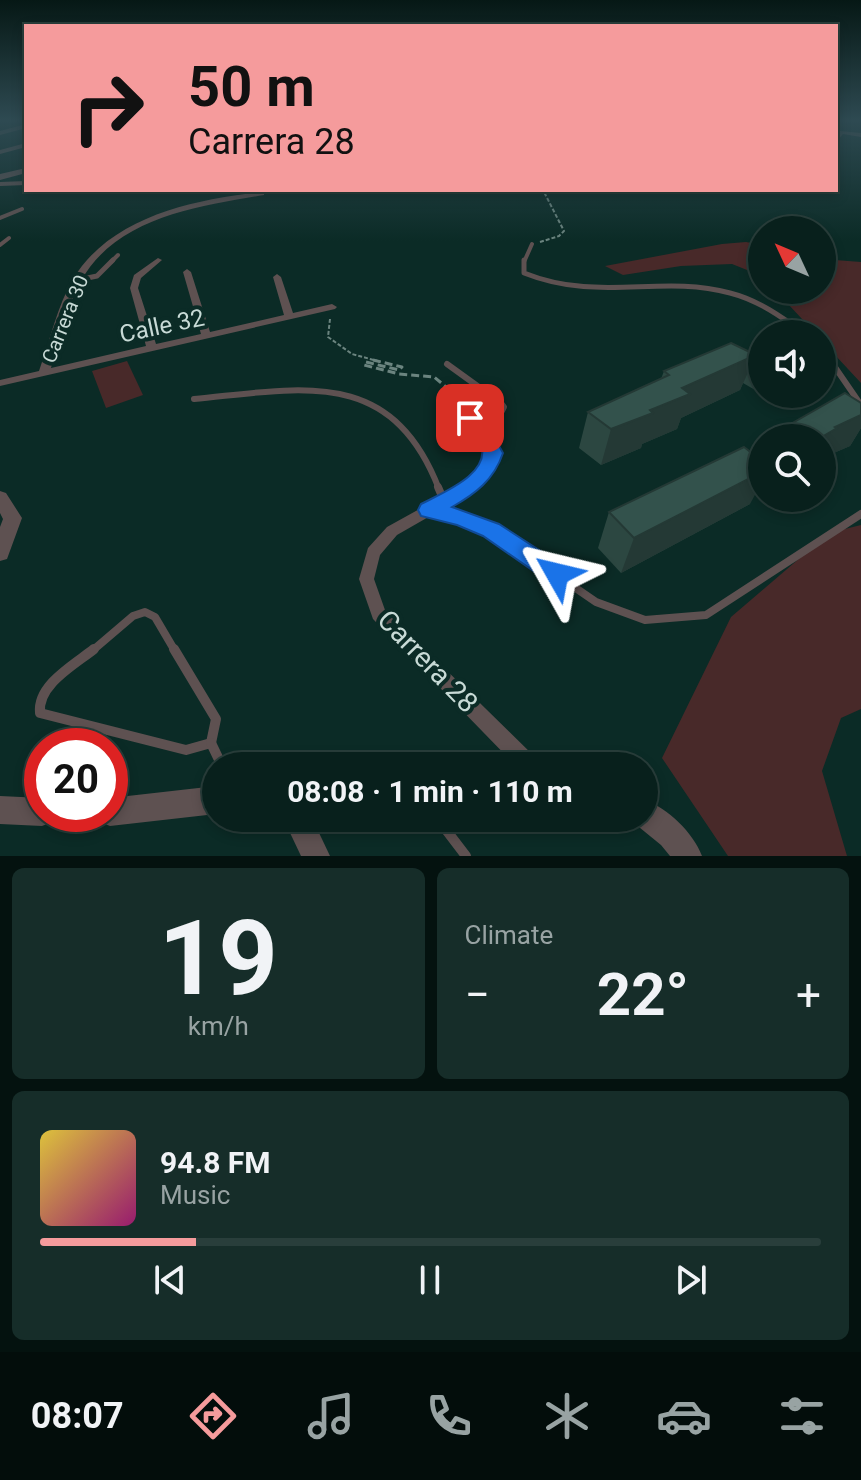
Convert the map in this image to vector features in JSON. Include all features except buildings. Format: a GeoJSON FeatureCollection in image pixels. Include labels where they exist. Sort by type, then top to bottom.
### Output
{"type":"FeatureCollection","features":[{"type":"Feature","properties":{"kind":"street"},"geometry":{"type":"LineString","coordinates":[[0,177],[24,171]]}},
{"type":"Feature","properties":{"kind":"street"},"geometry":{"type":"LineString","coordinates":[[0,184],[24,183]]}},
{"type":"Feature","properties":{"kind":"street","name":"Carrera 30"},"geometry":{"type":"LineString","coordinates":[[44,372],[78,280],[93,259],[123,235],[201,204],[262,194]]}},
{"type":"Feature","properties":{"kind":"street"},"geometry":{"type":"LineString","coordinates":[[152,348],[134,288],[137,277],[158,260]]}},
{"type":"Feature","properties":{"kind":"street"},"geometry":{"type":"LineString","coordinates":[[187,272],[207,337]]}},
{"type":"Feature","properties":{"kind":"street"},"geometry":{"type":"LineString","coordinates":[[277,277],[290,318]]}},
{"type":"Feature","properties":{"kind":"street","name":"Calle 32"},"geometry":{"type":"LineString","coordinates":[[0,383],[328,308]]}},
{"type":"Feature","properties":{"kind":"street","name":"Carrera 28"},"geometry":{"type":"LineString","coordinates":[[470,418],[479,424],[493,453],[481,478],[385,536],[365,564],[368,595],[379,614],[516,752]]}},
{"type":"Feature","properties":{"kind":"street"},"geometry":{"type":"LineString","coordinates":[[0,498],[13,518],[0,553]]}},
{"type":"Feature","properties":{"kind":"street"},"geometry":{"type":"LineString","coordinates":[[128,810],[202,802]]}},
{"type":"Feature","properties":{"kind":"street"},"geometry":{"type":"LineString","coordinates":[[0,810],[24,811]]}},
{"type":"Feature","properties":{"kind":"street"},"geometry":{"type":"LineString","coordinates":[[658,826],[680,846]]}},
{"type":"Feature","properties":{"kind":"street"},"geometry":{"type":"LineString","coordinates":[[304,832],[316,856]]}},
{"type":"Feature","properties":{"kind":"lane"},"geometry":{"type":"LineString","coordinates":[[0,218],[22,209]]}},
{"type":"Feature","properties":{"kind":"lane"},"geometry":{"type":"LineString","coordinates":[[0,245],[9,238]]}},
{"type":"Feature","properties":{"kind":"lane"},"geometry":{"type":"LineString","coordinates":[[532,244],[524,260],[524,273],[550,284],[612,291],[720,290],[755,302],[783,320]]}},
{"type":"Feature","properties":{"kind":"lane"},"geometry":{"type":"LineString","coordinates":[[78,280],[97,276],[118,255]]}},
{"type":"Feature","properties":{"kind":"lane"},"geometry":{"type":"LineString","coordinates":[[447,364],[501,403],[504,407],[502,411]]}},
{"type":"Feature","properties":{"kind":"lane"},"geometry":{"type":"LineString","coordinates":[[836,368],[861,405]]}},
{"type":"Feature","properties":{"kind":"lane"},"geometry":{"type":"LineString","coordinates":[[194,399],[309,388],[326,388],[364,398],[380,408],[420,448],[434,472],[444,501]]}},
{"type":"Feature","properties":{"kind":"lane"},"geometry":{"type":"LineString","coordinates":[[429,510],[461,517],[491,530],[596,602],[645,620],[706,615],[861,514]]}},
{"type":"Feature","properties":{"kind":"lane"},"geometry":{"type":"LineString","coordinates":[[211,743],[186,750],[40,713],[39,702],[46,689],[133,616],[145,612],[155,617],[216,719],[211,743],[215,752]]}},
{"type":"Feature","properties":{"kind":"lane"},"geometry":{"type":"LineString","coordinates":[[448,832],[466,856]]}},
{"type":"Feature","properties":{"kind":"path"},"geometry":{"type":"LineString","coordinates":[[532,244],[559,236],[564,231],[544,192]]}},
{"type":"Feature","properties":{"kind":"path"},"geometry":{"type":"LineString","coordinates":[[328,308],[328,337],[341,348],[402,367],[399,370],[366,362],[362,363],[364,365],[399,374],[434,377],[456,395],[455,403],[470,418]]}},
{"type":"Feature","properties":{"kind":"shaded area"},"geometry":{"type":"Polygon","coordinates":[[[748,242],[748,270],[732,264],[681,266],[623,275],[605,266],[722,244],[748,242]]]}},
{"type":"Feature","properties":{"kind":"shaded area"},"geometry":{"type":"Polygon","coordinates":[[[836,260],[861,262],[861,383],[836,356],[836,320],[803,320],[788,304],[836,304],[836,260]]]}},
{"type":"Feature","properties":{"kind":"shaded area"},"geometry":{"type":"Polygon","coordinates":[[[127,361],[143,395],[106,408],[92,371],[127,361]]]}},
{"type":"Feature","properties":{"kind":"shaded area"},"geometry":{"type":"Polygon","coordinates":[[[861,525],[861,709],[841,718],[822,771],[847,856],[728,856],[662,758],[731,617],[829,533],[861,525]]]}},
{"type":"Feature","properties":{"kind":"route"},"geometry":{"type":"LineString","coordinates":[[470,418],[479,424],[491,444],[493,453],[489,467],[468,488],[429,510],[461,517],[491,530],[557,574]]}}]}
